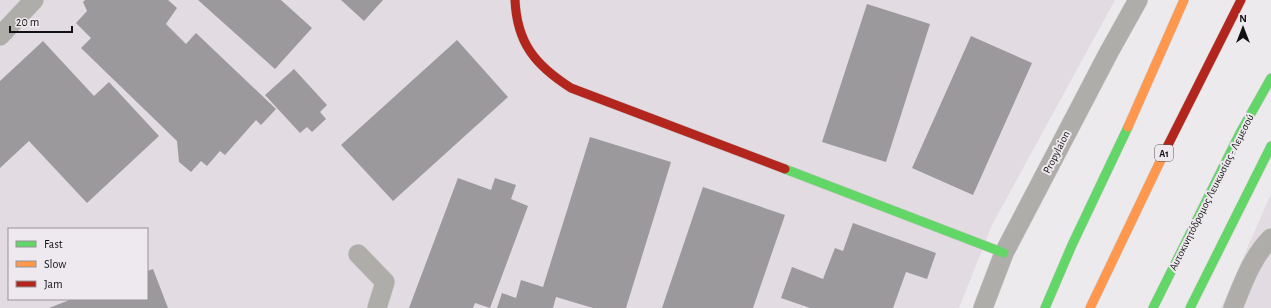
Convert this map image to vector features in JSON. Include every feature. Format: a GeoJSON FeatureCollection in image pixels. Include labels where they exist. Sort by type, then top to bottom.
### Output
{"type":"FeatureCollection","features":[{"type":"Feature","properties":{"kind":"main road"},"geometry":{"type":"LineString","coordinates":[[515,0],[518,27],[526,47],[533,58],[556,79],[571,88],[1004,253]]}},
{"type":"Feature","properties":{"kind":"main road"},"geometry":{"type":"LineString","coordinates":[[1045,308],[1072,244],[1150,80],[1184,0]]}},
{"type":"Feature","properties":{"kind":"main road"},"geometry":{"type":"LineString","coordinates":[[1150,80],[1194,0]]}},
{"type":"Feature","properties":{"kind":"main road","name":"A1"},"geometry":{"type":"LineString","coordinates":[[1090,308],[1194,91],[1241,0]]}},
{"type":"Feature","properties":{"kind":"main road","name":"Αυτοκινητόδρομος Λευκωσίας - Λεμεσού"},"geometry":{"type":"LineString","coordinates":[[1153,308],[1240,133],[1271,78]]}},
{"type":"Feature","properties":{"kind":"main road"},"geometry":{"type":"LineString","coordinates":[[1190,308],[1271,146]]}},
{"type":"Feature","properties":{"kind":"street"},"geometry":{"type":"LineString","coordinates":[[0,36],[34,0]]}},
{"type":"Feature","properties":{"kind":"street","name":"Propylaion"},"geometry":{"type":"LineString","coordinates":[[983,308],[1004,253],[1109,52],[1138,0]]}},
{"type":"Feature","properties":{"kind":"street"},"geometry":{"type":"LineString","coordinates":[[1233,308],[1252,264],[1263,246],[1271,238]]}},
{"type":"Feature","properties":{"kind":"street"},"geometry":{"type":"LineString","coordinates":[[358,254],[385,282],[377,308]]}},
{"type":"Feature","properties":{"kind":"shaded area"},"geometry":{"type":"Polygon","coordinates":[[[0,0],[1115,0],[992,225],[959,308],[0,308],[0,0]]]}},
{"type":"Feature","properties":{"kind":"shaded area"},"geometry":{"type":"Polygon","coordinates":[[[1271,194],[1271,308],[1221,308],[1271,194]]]}},
{"type":"Feature","properties":{"kind":"building"},"geometry":{"type":"Polygon","coordinates":[[[85,0],[168,0],[177,8],[166,24],[186,44],[196,33],[276,109],[261,125],[256,120],[225,155],[220,151],[207,166],[201,161],[191,172],[179,162],[177,141],[81,48],[91,38],[76,23],[87,11],[83,2],[85,0]]]}},
{"type":"Feature","properties":{"kind":"building"},"geometry":{"type":"Polygon","coordinates":[[[198,0],[281,0],[312,28],[275,69],[198,0]]]}},
{"type":"Feature","properties":{"kind":"building"},"geometry":{"type":"Polygon","coordinates":[[[341,0],[383,0],[364,21],[341,0]]]}},
{"type":"Feature","properties":{"kind":"building"},"geometry":{"type":"Polygon","coordinates":[[[867,4],[930,24],[886,162],[822,142],[867,4]]]}},
{"type":"Feature","properties":{"kind":"building"},"geometry":{"type":"Polygon","coordinates":[[[971,36],[1032,63],[973,195],[912,168],[971,36]]]}},
{"type":"Feature","properties":{"kind":"building"},"geometry":{"type":"Polygon","coordinates":[[[457,40],[508,97],[393,201],[341,145],[457,40]]]}},
{"type":"Feature","properties":{"kind":"building"},"geometry":{"type":"Polygon","coordinates":[[[43,41],[94,96],[109,82],[159,136],[87,203],[29,141],[0,168],[0,81],[43,41]]]}},
{"type":"Feature","properties":{"kind":"building"},"geometry":{"type":"Polygon","coordinates":[[[294,69],[327,105],[320,112],[326,119],[312,132],[307,127],[300,133],[265,95],[294,69]]]}},
{"type":"Feature","properties":{"kind":"building"},"geometry":{"type":"Polygon","coordinates":[[[590,137],[671,162],[626,308],[593,308],[556,297],[553,308],[497,308],[502,293],[516,298],[521,280],[543,287],[590,137]]]}},
{"type":"Feature","properties":{"kind":"building"},"geometry":{"type":"Polygon","coordinates":[[[458,178],[491,190],[495,178],[516,185],[511,199],[528,206],[490,308],[475,303],[473,308],[409,308],[458,178]]]}},
{"type":"Feature","properties":{"kind":"building"},"geometry":{"type":"Polygon","coordinates":[[[703,187],[785,215],[753,308],[662,308],[703,187]]]}},
{"type":"Feature","properties":{"kind":"building"},"geometry":{"type":"Polygon","coordinates":[[[853,223],[936,253],[927,279],[906,272],[893,308],[810,308],[781,298],[792,267],[823,279],[835,248],[843,251],[853,223]]]}},
{"type":"Feature","properties":{"kind":"building"},"geometry":{"type":"Polygon","coordinates":[[[153,269],[168,308],[49,308],[69,300],[148,300],[148,271],[153,269]]]}},
{"type":"Feature","properties":{"kind":"traffic: fast"},"geometry":{"type":"LineString","coordinates":[[1153,308],[1240,133],[1271,78]]}},
{"type":"Feature","properties":{"kind":"traffic: fast"},"geometry":{"type":"LineString","coordinates":[[1045,308],[1072,245],[1128,127]]}},
{"type":"Feature","properties":{"kind":"traffic: fast"},"geometry":{"type":"LineString","coordinates":[[1190,308],[1271,146]]}},
{"type":"Feature","properties":{"kind":"traffic: fast"},"geometry":{"type":"LineString","coordinates":[[785,169],[1004,253]]}},
{"type":"Feature","properties":{"kind":"traffic: slow"},"geometry":{"type":"LineString","coordinates":[[1128,127],[1184,0]]}},
{"type":"Feature","properties":{"kind":"traffic: slow"},"geometry":{"type":"LineString","coordinates":[[1090,308],[1168,145]]}},
{"type":"Feature","properties":{"kind":"traffic: jam"},"geometry":{"type":"LineString","coordinates":[[515,0],[520,29],[530,52],[547,71],[571,88],[785,169]]}},
{"type":"Feature","properties":{"kind":"traffic: jam"},"geometry":{"type":"LineString","coordinates":[[1168,145],[1241,0]]}}]}
